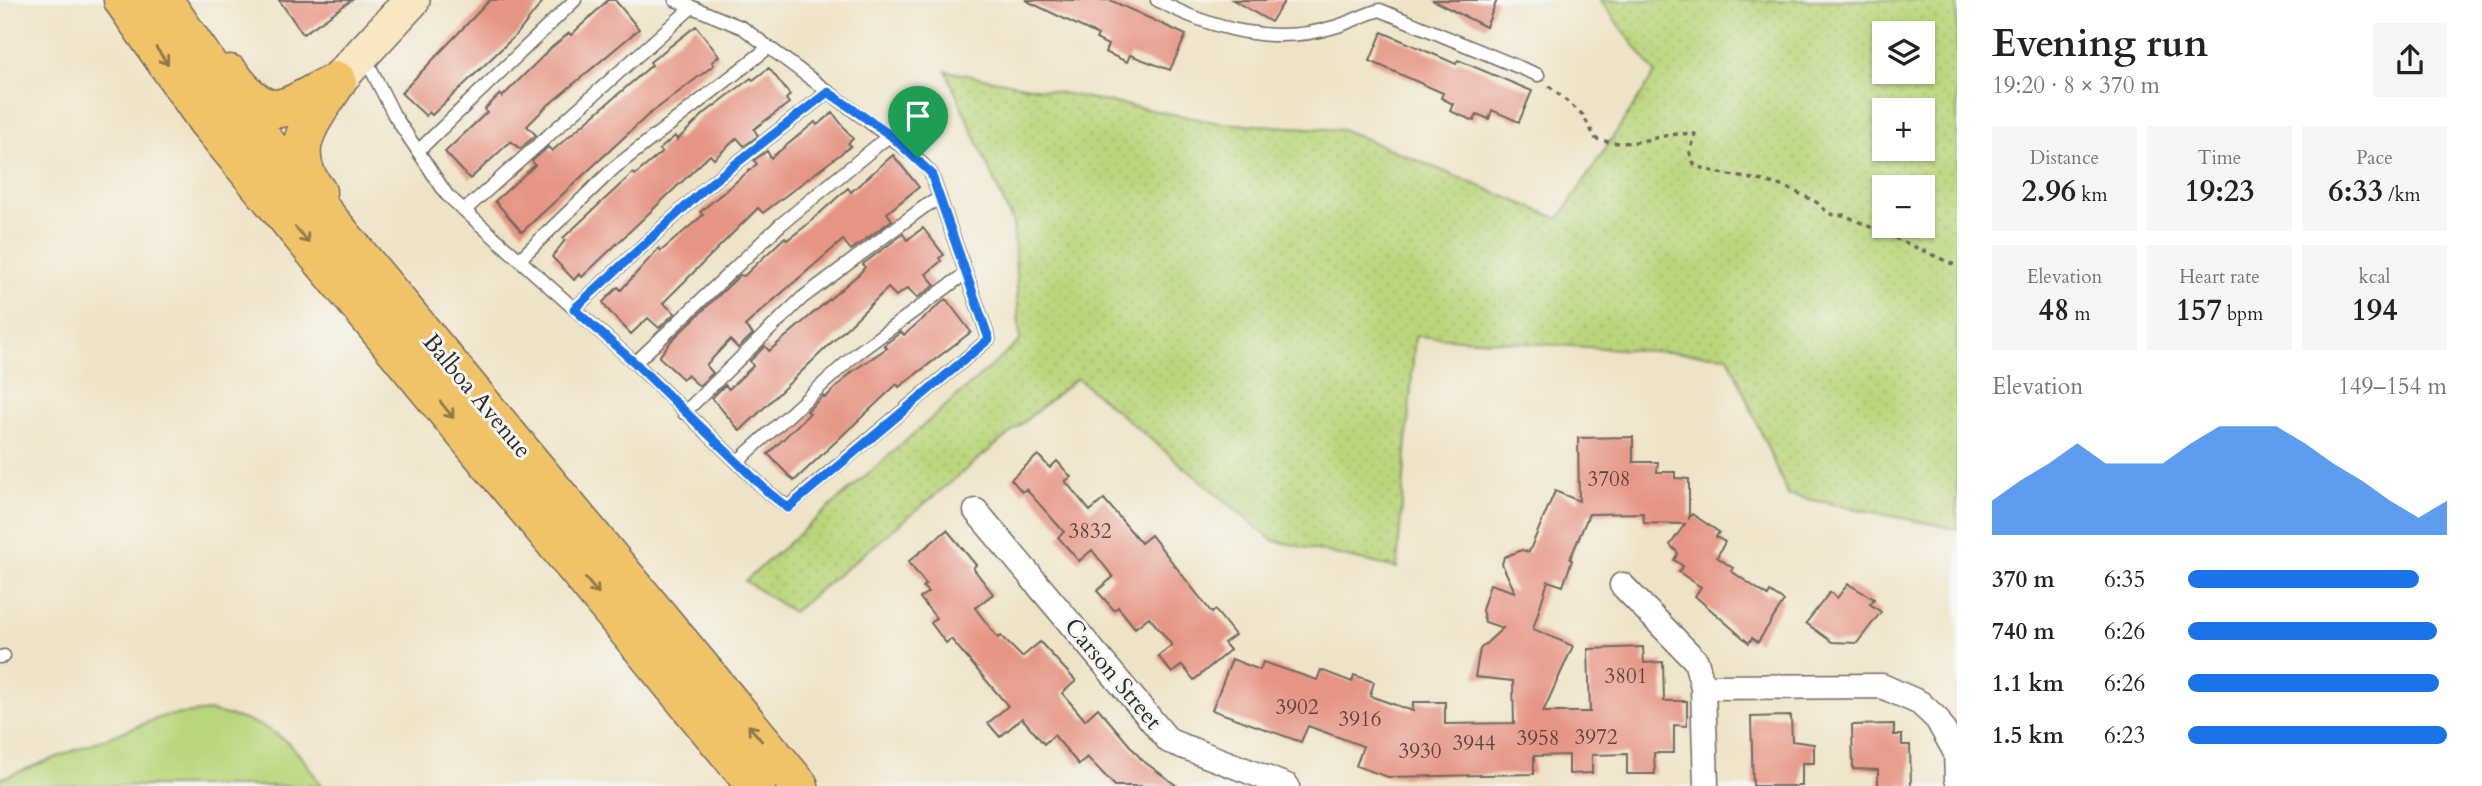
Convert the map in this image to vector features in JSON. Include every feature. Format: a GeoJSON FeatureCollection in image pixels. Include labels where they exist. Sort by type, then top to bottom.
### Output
{"type":"FeatureCollection","features":[{"type":"Feature","properties":{"kind":"main road","name":"Balboa Avenue"},"geometry":{"type":"LineString","coordinates":[[122,0],[207,121],[756,786]]}},
{"type":"Feature","properties":{"kind":"main road","name":"Balboa Avenue"},"geometry":{"type":"LineString","coordinates":[[164,0],[243,116],[799,786]]}},
{"type":"Feature","properties":{"kind":"main road"},"geometry":{"type":"LineString","coordinates":[[164,0],[200,31],[239,86],[259,103],[287,108],[337,81]]}},
{"type":"Feature","properties":{"kind":"main road"},"geometry":{"type":"LineString","coordinates":[[337,81],[303,136],[304,166],[313,187],[363,247],[382,281]]}},
{"type":"Feature","properties":{"kind":"street"},"geometry":{"type":"LineString","coordinates":[[337,81],[412,0]]}},
{"type":"Feature","properties":{"kind":"street","name":"Carson Street"},"geometry":{"type":"LineString","coordinates":[[976,511],[1169,741],[1287,786]]}},
{"type":"Feature","properties":{"kind":"street"},"geometry":{"type":"LineString","coordinates":[[1622,585],[1696,662],[1703,687],[1706,786]]}},
{"type":"Feature","properties":{"kind":"street"},"geometry":{"type":"LineString","coordinates":[[1703,687],[1882,685],[1920,703],[1937,719],[1956,753],[1957,779]]}},
{"type":"Feature","properties":{"kind":"lane"},"geometry":{"type":"LineString","coordinates":[[418,151],[575,0]]}},
{"type":"Feature","properties":{"kind":"lane"},"geometry":{"type":"LineString","coordinates":[[363,53],[394,115],[447,195],[635,363],[684,413],[788,508],[989,339],[931,173],[890,135],[743,29],[675,0]]}},
{"type":"Feature","properties":{"kind":"lane"},"geometry":{"type":"LineString","coordinates":[[1157,0],[1184,15],[1258,36],[1335,27],[1375,5],[1538,75]]}},
{"type":"Feature","properties":{"kind":"lane"},"geometry":{"type":"LineString","coordinates":[[465,210],[692,7]]}},
{"type":"Feature","properties":{"kind":"lane"},"geometry":{"type":"LineString","coordinates":[[520,258],[614,168],[768,48]]}},
{"type":"Feature","properties":{"kind":"lane"},"geometry":{"type":"LineString","coordinates":[[574,309],[711,183],[828,92]]}},
{"type":"Feature","properties":{"kind":"lane"},"geometry":{"type":"LineString","coordinates":[[635,363],[780,225],[890,135]]}},
{"type":"Feature","properties":{"kind":"lane"},"geometry":{"type":"LineString","coordinates":[[684,413],[802,298],[924,206],[940,198]]}},
{"type":"Feature","properties":{"kind":"lane"},"geometry":{"type":"LineString","coordinates":[[737,463],[856,354],[966,273]]}},
{"type":"Feature","properties":{"kind":"path"},"geometry":{"type":"LineString","coordinates":[[1538,75],[1583,115],[1596,139],[1633,145],[1679,132],[1695,134],[1690,153],[1694,164],[1706,171],[1718,170],[1730,176],[1779,185],[1815,201],[1823,211],[1836,216],[1844,215],[1957,266]]}},
{"type":"Feature","properties":{"kind":"green space"},"geometry":{"type":"Polygon","coordinates":[[[1600,0],[1957,0],[1957,529],[1788,495],[1728,356],[1415,336],[1397,568],[1272,540],[1077,378],[793,612],[745,581],[1020,341],[1013,223],[946,71],[1220,123],[1344,130],[1559,219],[1655,73],[1600,0]]]}},
{"type":"Feature","properties":{"kind":"green space"},"geometry":{"type":"Polygon","coordinates":[[[210,711],[247,721],[276,734],[299,754],[321,786],[0,786],[0,779],[164,716],[210,711]]]}},
{"type":"Feature","properties":{"kind":"building"},"geometry":{"type":"Polygon","coordinates":[[[279,0],[352,0],[303,34],[279,0]]]}},
{"type":"Feature","properties":{"kind":"building"},"geometry":{"type":"Polygon","coordinates":[[[490,0],[544,0],[517,34],[432,115],[429,112],[426,116],[401,93],[490,0]]]}},
{"type":"Feature","properties":{"kind":"building"},"geometry":{"type":"Polygon","coordinates":[[[608,0],[615,0],[639,29],[527,126],[536,135],[520,149],[511,141],[470,179],[445,152],[487,112],[485,109],[500,94],[502,97],[551,48],[569,33],[571,35],[608,0]]]}},
{"type":"Feature","properties":{"kind":"building"},"geometry":{"type":"Polygon","coordinates":[[[1025,0],[1110,0],[1186,35],[1170,70],[1130,55],[1127,62],[1105,52],[1108,45],[1096,39],[1098,35],[1025,0]]]}},
{"type":"Feature","properties":{"kind":"building"},"geometry":{"type":"Polygon","coordinates":[[[1233,0],[1285,0],[1271,22],[1233,0]]]}},
{"type":"Feature","properties":{"kind":"building"},"geometry":{"type":"Polygon","coordinates":[[[1432,0],[1497,0],[1486,27],[1432,0]]]}},
{"type":"Feature","properties":{"kind":"building"},"geometry":{"type":"Polygon","coordinates":[[[696,26],[719,56],[712,62],[714,65],[647,116],[522,232],[495,201],[535,165],[532,161],[548,147],[552,151],[652,65],[650,62],[696,26]]]}},
{"type":"Feature","properties":{"kind":"building"},"geometry":{"type":"Polygon","coordinates":[[[1382,32],[1456,64],[1458,60],[1532,91],[1519,122],[1492,110],[1489,119],[1477,114],[1474,121],[1450,111],[1453,104],[1441,98],[1443,93],[1370,61],[1382,32]]]}},
{"type":"Feature","properties":{"kind":"building"},"geometry":{"type":"Polygon","coordinates":[[[769,68],[790,95],[786,99],[789,103],[754,129],[758,136],[744,146],[737,138],[714,159],[710,155],[582,277],[579,274],[574,280],[552,257],[565,240],[563,238],[633,173],[635,175],[662,152],[659,150],[675,136],[677,140],[705,113],[751,78],[753,80],[769,68]]]}},
{"type":"Feature","properties":{"kind":"building"},"geometry":{"type":"Polygon","coordinates":[[[833,113],[853,139],[848,143],[851,146],[763,213],[758,208],[663,303],[675,313],[659,328],[648,318],[631,334],[603,302],[618,287],[621,290],[659,248],[661,251],[703,215],[700,212],[757,164],[754,160],[767,151],[771,158],[815,122],[817,125],[833,113]]]}},
{"type":"Feature","properties":{"kind":"building"},"geometry":{"type":"Polygon","coordinates":[[[893,155],[919,187],[887,213],[892,220],[851,250],[843,240],[745,326],[753,334],[738,348],[730,340],[706,365],[713,373],[699,386],[687,375],[683,379],[659,357],[672,340],[740,275],[744,276],[785,237],[787,240],[803,228],[848,188],[851,192],[893,155]]]}},
{"type":"Feature","properties":{"kind":"building"},"geometry":{"type":"Polygon","coordinates":[[[923,228],[944,255],[926,274],[935,285],[917,298],[908,288],[896,296],[888,288],[740,431],[712,398],[725,385],[729,389],[753,366],[750,361],[765,346],[769,351],[860,273],[865,267],[863,264],[903,234],[907,240],[923,228]]]}},
{"type":"Feature","properties":{"kind":"building"},"geometry":{"type":"Polygon","coordinates":[[[946,299],[971,332],[899,387],[897,384],[794,481],[768,454],[810,413],[807,411],[823,396],[825,398],[853,371],[887,348],[884,345],[901,332],[904,335],[946,299]]]}},
{"type":"Feature","properties":{"kind":"building"},"geometry":{"type":"Polygon","coordinates":[[[1633,437],[1633,462],[1658,462],[1657,472],[1675,472],[1675,478],[1689,479],[1689,518],[1692,514],[1719,532],[1716,537],[1725,542],[1717,557],[1733,568],[1731,571],[1768,596],[1770,592],[1784,601],[1758,642],[1752,638],[1749,643],[1695,596],[1701,587],[1679,572],[1683,566],[1674,560],[1678,553],[1670,545],[1685,524],[1644,523],[1643,513],[1589,514],[1570,559],[1572,560],[1563,586],[1548,581],[1533,629],[1573,646],[1543,712],[1590,712],[1588,649],[1643,647],[1644,663],[1663,662],[1664,701],[1687,701],[1687,726],[1674,725],[1674,753],[1654,753],[1655,774],[1627,774],[1627,754],[1592,755],[1592,773],[1569,774],[1569,755],[1534,756],[1534,774],[1388,777],[1356,766],[1363,746],[1308,726],[1301,742],[1212,710],[1232,659],[1260,670],[1263,662],[1317,680],[1321,670],[1352,682],[1354,675],[1374,682],[1370,696],[1413,711],[1413,702],[1445,702],[1445,724],[1514,723],[1513,681],[1475,677],[1480,649],[1503,628],[1485,622],[1482,610],[1490,584],[1515,592],[1502,564],[1504,557],[1522,550],[1529,552],[1555,491],[1579,501],[1578,438],[1633,437]]]}},
{"type":"Feature","properties":{"kind":"building"},"geometry":{"type":"Polygon","coordinates":[[[1038,455],[1050,468],[1057,461],[1071,477],[1065,481],[1090,511],[1104,499],[1141,543],[1151,535],[1212,613],[1215,610],[1235,635],[1224,643],[1230,650],[1194,680],[1182,665],[1172,673],[1158,656],[1172,645],[1149,617],[1135,628],[1118,607],[1114,610],[1097,591],[1113,577],[1092,550],[1079,561],[1058,537],[1064,532],[1026,489],[1022,492],[1011,479],[1038,455]]]}},
{"type":"Feature","properties":{"kind":"building"},"geometry":{"type":"Polygon","coordinates":[[[947,530],[976,565],[973,568],[993,594],[975,608],[998,638],[1001,636],[1022,657],[1040,642],[1076,681],[1062,693],[1085,720],[1098,708],[1142,760],[1177,786],[1115,786],[1087,757],[1079,765],[1054,735],[1044,744],[1022,718],[1000,737],[988,723],[1008,706],[951,639],[946,643],[931,623],[936,618],[920,598],[928,592],[923,587],[926,584],[908,562],[947,530]]]}},
{"type":"Feature","properties":{"kind":"building"},"geometry":{"type":"Polygon","coordinates":[[[1848,584],[1874,599],[1870,604],[1881,612],[1857,643],[1832,642],[1806,623],[1830,592],[1837,598],[1848,584]]]}},
{"type":"Feature","properties":{"kind":"building"},"geometry":{"type":"Polygon","coordinates":[[[1791,716],[1792,741],[1814,744],[1814,763],[1802,763],[1802,786],[1753,786],[1751,717],[1791,716]]]}},
{"type":"Feature","properties":{"kind":"building"},"geometry":{"type":"Polygon","coordinates":[[[1894,724],[1894,735],[1902,735],[1902,745],[1910,745],[1911,786],[1878,786],[1878,770],[1853,769],[1852,725],[1894,724]]]}},
{"type":"Feature","properties":{"kind":"route"},"geometry":{"type":"LineString","coordinates":[[828,92],[918,158],[931,173],[989,339],[788,508],[574,309],[711,183],[828,92]]}}]}
